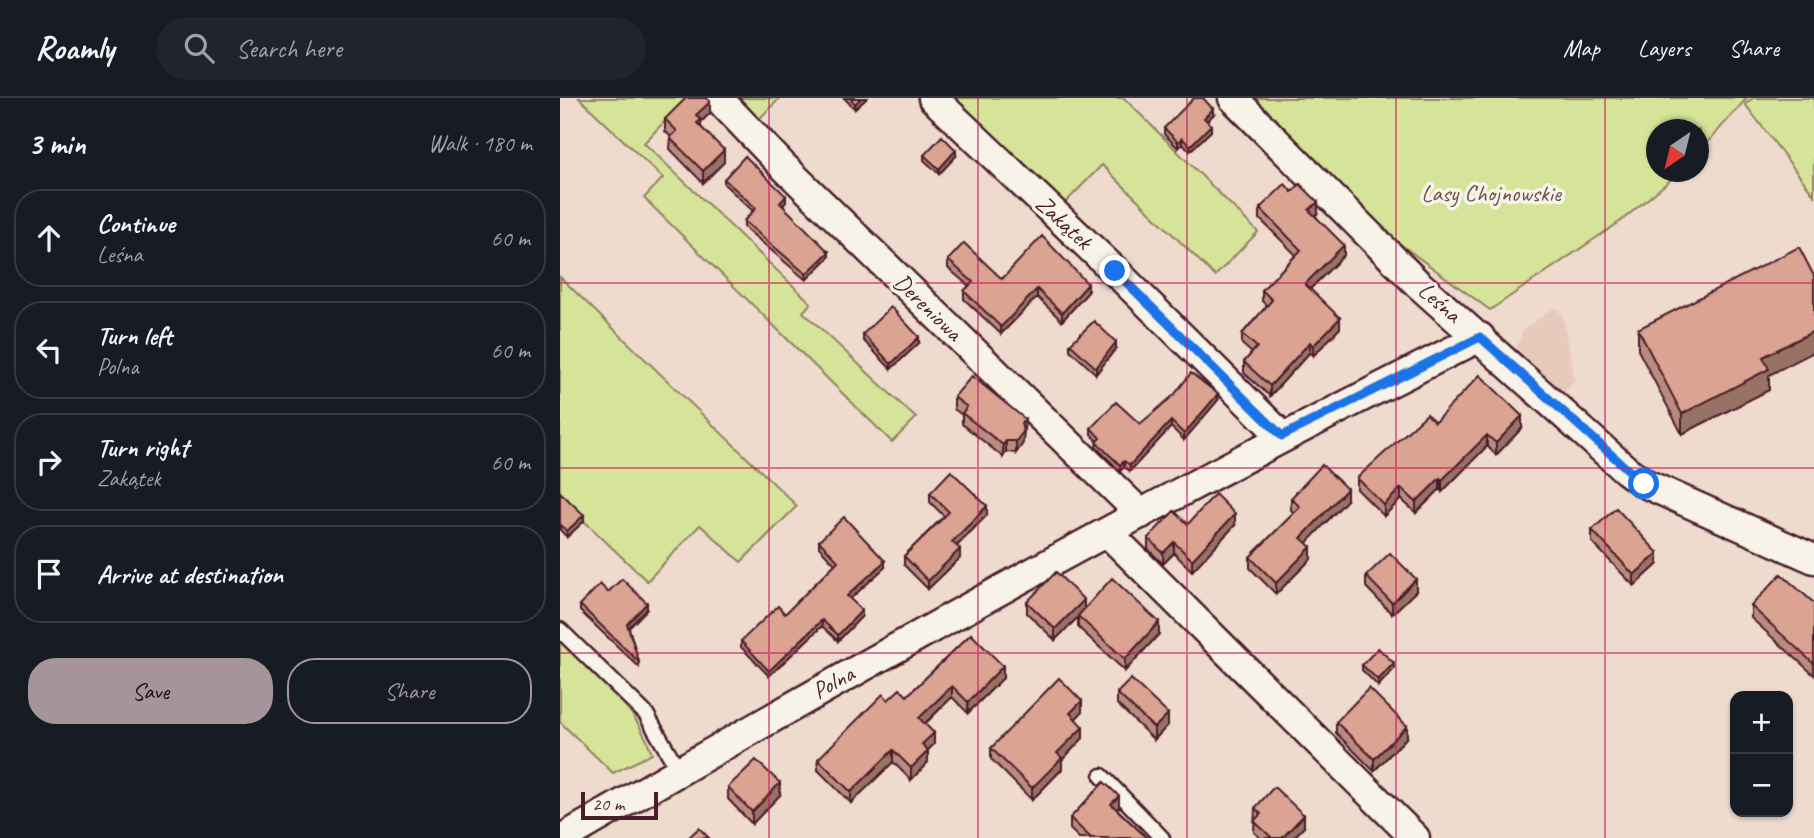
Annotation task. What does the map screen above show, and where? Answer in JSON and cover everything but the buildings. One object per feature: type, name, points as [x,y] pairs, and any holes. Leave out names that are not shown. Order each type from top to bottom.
[{"type":"street","name":"Dereniowa","points":[[718,98],[781,164],[1141,514]]},
{"type":"street","name":"Zakątek","points":[[933,98],[1115,271],[1282,436]]},
{"type":"street","name":"Leśna","points":[[1233,98],[1417,283],[1644,484],[1814,559]]},
{"type":"street","name":"Polna","points":[[562,838],[679,771],[759,735],[1107,532],[1282,436],[1480,337]]},
{"type":"street","points":[[1107,532],[1415,838]]},
{"type":"lane","points":[[560,629],[646,714],[679,771]]},
{"type":"lane","points":[[1102,776],[1162,838]]},
{"type":"shaded area","points":[[1555,307],[1563,316],[1575,381],[1563,394],[1516,350],[1523,330]]},
{"type":"green space","points":[[579,98],[687,98],[644,143],[811,303],[803,312],[916,418],[892,442],[644,198],[663,178]]},
{"type":"green space","points":[[735,98],[780,98],[758,120]]},
{"type":"green space","points":[[954,98],[1124,98],[1258,232],[1215,276],[1102,165],[1063,205]]},
{"type":"green space","name":"Lasy Chojnowskie","points":[[1252,98],[1747,98],[1709,141],[1709,119],[1646,119],[1646,182],[1668,182],[1621,221],[1490,310],[1366,219]]},
{"type":"green space","points":[[1753,98],[1814,98],[1814,195],[1745,104]]},
{"type":"green space","points":[[560,277],[797,506],[741,562],[700,525],[647,581],[560,498]]},
{"type":"green space","points":[[560,641],[626,706],[652,754],[613,773],[560,722]]},
{"type":"route","points":[[1115,271],[1282,436],[1480,337],[1644,484]]}]
